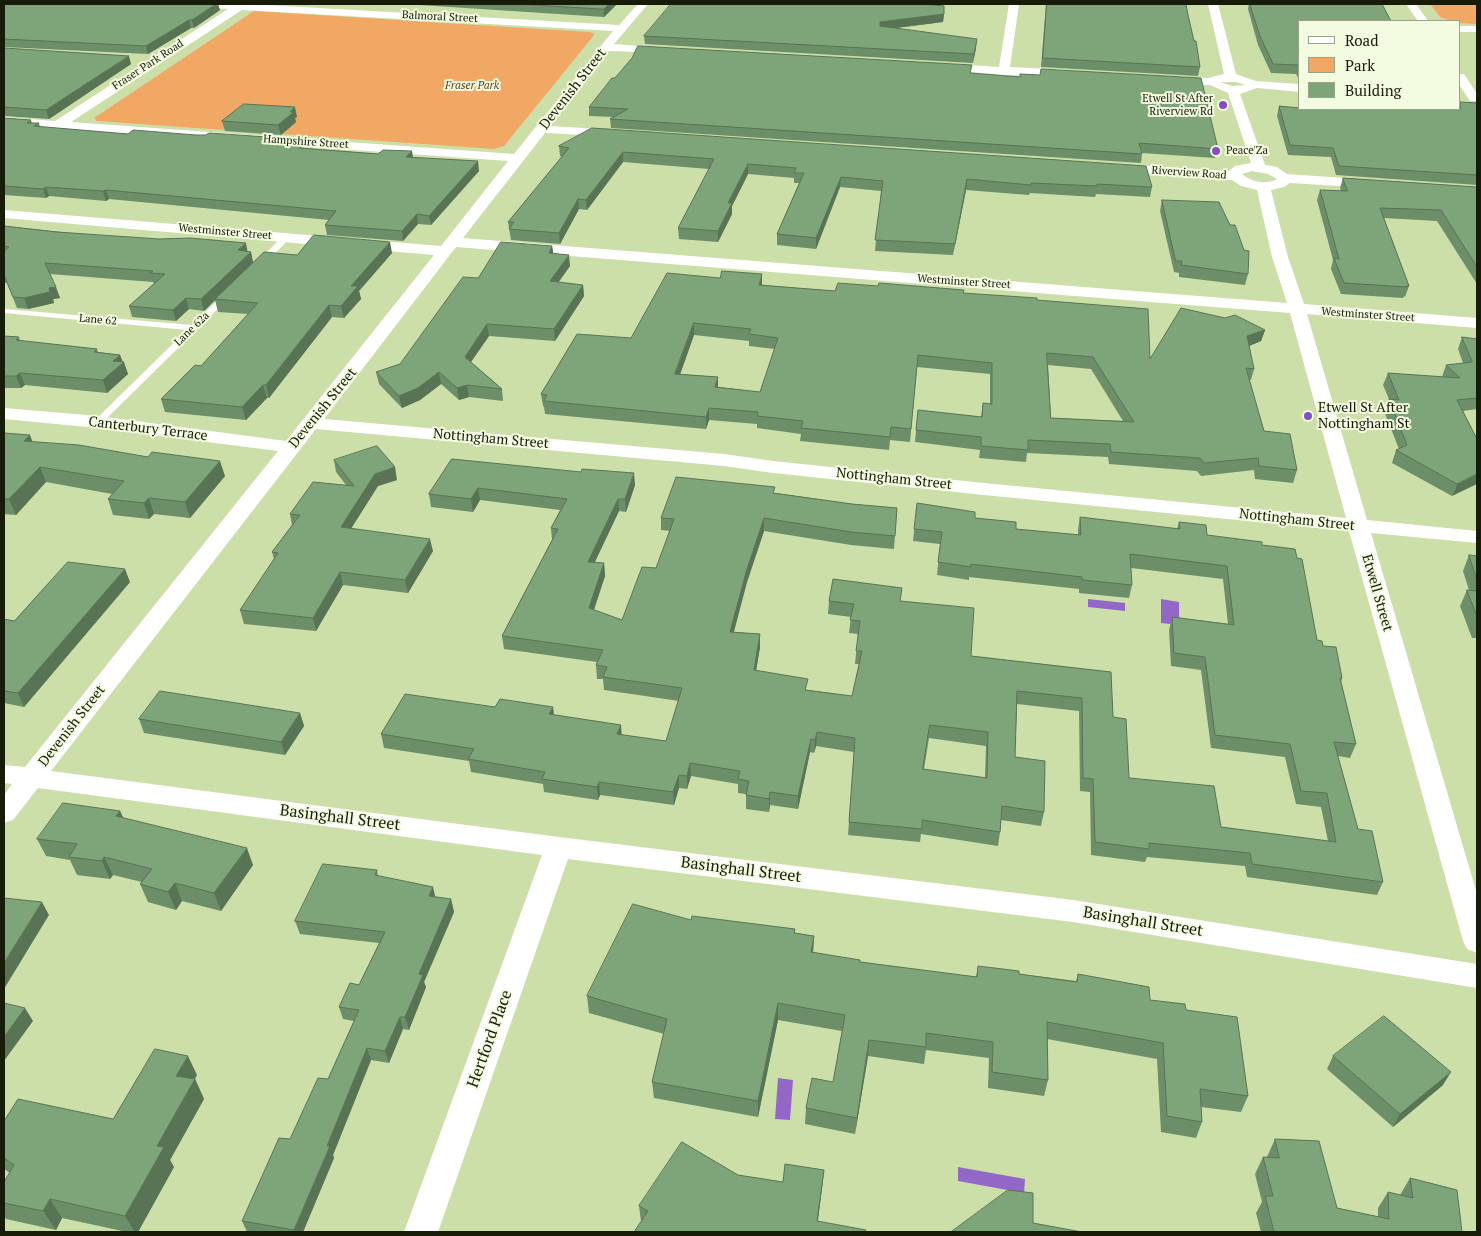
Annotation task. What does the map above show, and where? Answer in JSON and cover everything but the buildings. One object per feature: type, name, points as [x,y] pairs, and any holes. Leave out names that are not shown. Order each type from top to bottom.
[{"type":"street","name":"Balmoral Street","points":[[197,4],[622,28]]},
{"type":"street","name":"Devenish Street","points":[[4,813],[448,246],[543,129],[606,47],[643,4]]},
{"type":"street","points":[[1004,70],[1014,4],[1008,4]]},
{"type":"street","name":"Etwell Street","points":[[1213,4],[1232,83],[1261,177],[1280,257],[1297,309],[1477,941]]},
{"type":"street","points":[[1411,4],[1422,20]]},
{"type":"street","name":"Fraser Park Road","points":[[57,125],[240,6]]},
{"type":"street","points":[[1461,29],[1477,30]]},
{"type":"street","points":[[606,47],[672,51]]},
{"type":"street","points":[[137,59],[156,60]]},
{"type":"street","points":[[926,66],[1081,75]]},
{"type":"street","points":[[1461,78],[1476,98]]},
{"type":"street","points":[[1160,80],[1213,82],[1218,86],[1242,79],[1252,84],[1298,88]]},
{"type":"street","points":[[1461,97],[1476,98]]},
{"type":"street","name":"Hampshire Street","points":[[4,121],[518,158]]},
{"type":"street","points":[[543,129],[631,135]]},
{"type":"street","name":"Riverview Road","points":[[1107,167],[1236,176],[1249,184],[1261,177]]},
{"type":"street","points":[[1261,177],[1277,185],[1284,178],[1386,185]]},
{"type":"street","name":"Westminster Street","points":[[4,214],[287,237],[448,246],[1477,323]]},
{"type":"street","name":"Canterbury Terrace","points":[[4,413],[98,422],[291,447]]},
{"type":"street","name":"Nottingham Street","points":[[311,423],[724,460],[772,467],[1477,537]]},
{"type":"street","name":"Basinghall Street","points":[[4,774],[558,847],[1073,910],[1477,976]]},
{"type":"street","name":"Hertford Place","points":[[421,1232],[558,847]]},
{"type":"lane","points":[[256,267],[287,237]]},
{"type":"lane","name":"Lane 62a","points":[[98,422],[235,288]]},
{"type":"lane","name":"Lane 62","points":[[4,311],[193,328]]},
{"type":"green space","points":[[1430,4],[1477,4],[1477,24],[1461,23],[1461,20],[1441,18]]},
{"type":"green space","name":"Fraser Park","points":[[254,11],[589,32],[595,34],[504,146],[494,149],[97,121],[94,118]]},
{"type":"shaded area","points":[[1088,599],[1125,603],[1125,611],[1088,607]]},
{"type":"shaded area","points":[[1161,599],[1179,602],[1179,625],[1161,623]]},
{"type":"shaded area","points":[[778,1078],[793,1080],[790,1120],[775,1119]]},
{"type":"shaded area","points":[[958,1167],[1025,1179],[1024,1193],[958,1181]]},
{"type":"place","name":"Etwell St After Riverview Rd","points":[[1223,105]]},
{"type":"place","name":"Peace'Za","points":[[1216,151]]},
{"type":"place","name":"Etwell St After Nottingham St","points":[[1308,416]]}]
